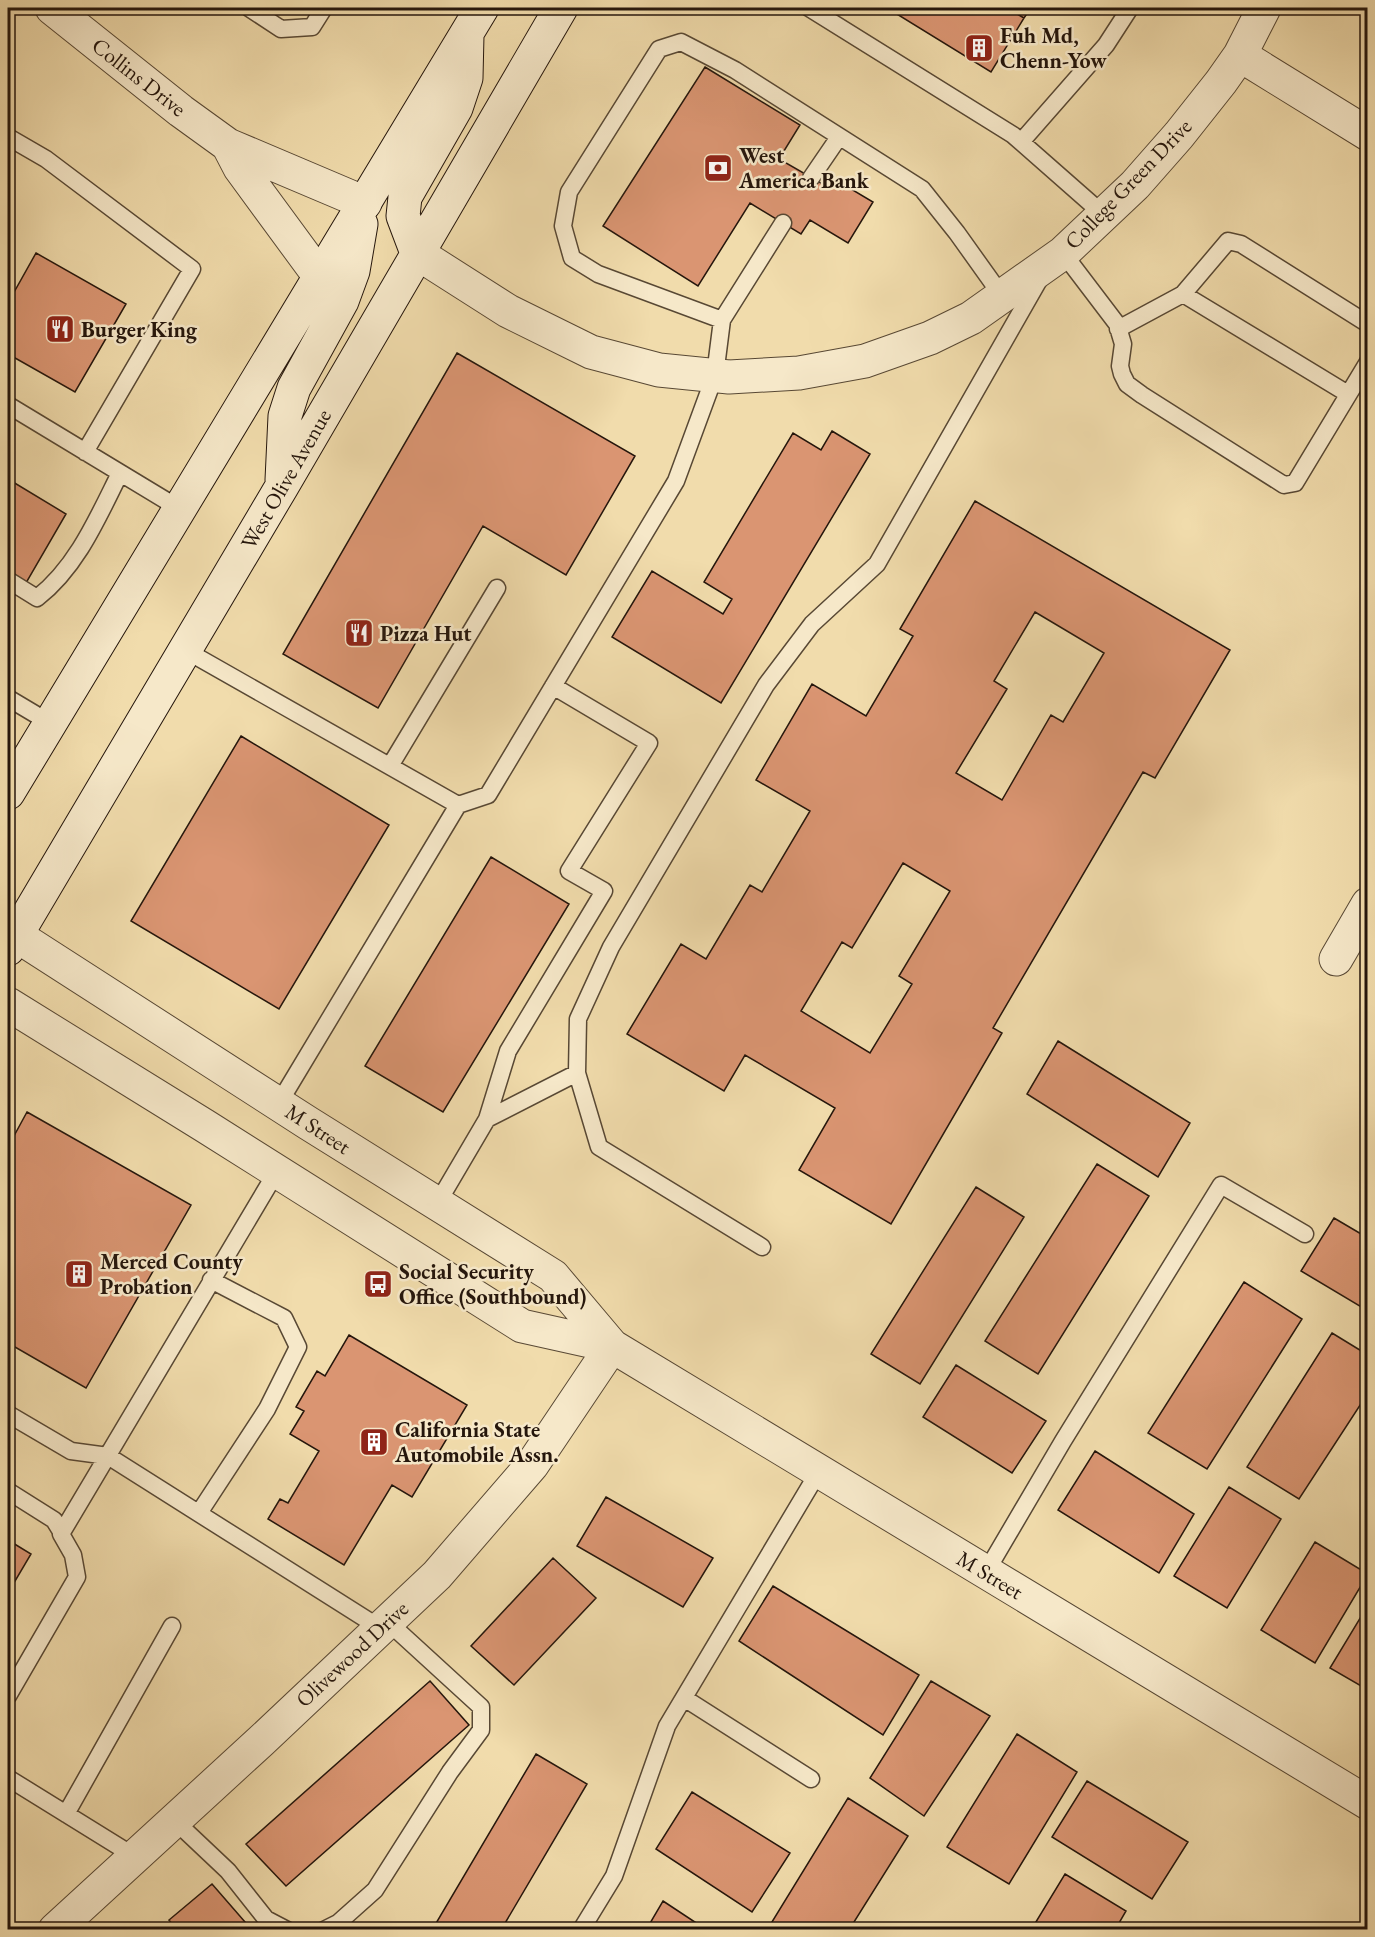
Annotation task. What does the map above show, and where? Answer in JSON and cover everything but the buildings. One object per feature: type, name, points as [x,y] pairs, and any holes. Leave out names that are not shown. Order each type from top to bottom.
[{"type":"street","name":"Collins Drive","points":[[52,8],[180,111],[228,145],[365,203]]},
{"type":"street","name":"West Olive Avenue","points":[[10,938],[281,488],[561,8]]},
{"type":"street","name":"College Green Drive","points":[[417,253],[508,311],[591,352],[659,370],[729,377],[798,373],[865,361],[930,338],[971,318],[1055,258],[1104,215],[1179,135],[1221,82],[1240,55],[1264,8]]},
{"type":"street","points":[[417,253],[403,216],[405,197],[456,108],[466,78],[474,19]]},
{"type":"street","points":[[8,793],[474,19]]},
{"type":"street","points":[[1240,55],[1368,134]]},
{"type":"street","name":"Collins Drive","points":[[228,145],[240,168],[320,277]]},
{"type":"street","points":[[281,488],[285,416],[294,388],[345,291],[353,271],[365,203]]},
{"type":"street","points":[[1336,959],[1368,904]]},
{"type":"street","name":"M Street","points":[[10,938],[279,1103],[553,1276],[612,1347]]},
{"type":"street","name":"M Street","points":[[8,1004],[522,1326],[612,1347],[1368,1803]]},
{"type":"street","name":"Olivewood Drive","points":[[55,1929],[437,1575],[532,1465],[612,1347]]},
{"type":"lane","points":[[249,8],[281,29],[312,27],[324,8]]},
{"type":"lane","points":[[809,8],[1021,142],[1104,215]]},
{"type":"lane","points":[[1021,142],[1106,45],[1131,8]]},
{"type":"lane","points":[[722,320],[598,274],[572,258],[563,226],[569,192],[659,49],[681,42],[735,70],[922,189],[957,232],[1002,296]]},
{"type":"lane","points":[[811,178],[839,136]]},
{"type":"lane","points":[[8,137],[46,159],[192,269],[85,452]]},
{"type":"lane","points":[[279,1103],[458,805],[488,795],[676,481],[715,375],[722,320],[783,223]]},
{"type":"lane","points":[[1118,329],[1183,294],[1228,241],[1241,244],[1368,324]]},
{"type":"lane","points":[[762,1247],[599,1147],[578,1073],[578,1019],[611,947],[766,685],[812,624],[877,564],[1055,258],[1117,324],[1123,344],[1120,366],[1127,384],[1284,485],[1295,483],[1368,362]]},
{"type":"lane","points":[[1183,294],[1348,394]]},
{"type":"lane","points":[[8,405],[180,509]]},
{"type":"lane","points":[[8,580],[38,598],[50,588],[69,565],[94,526],[120,473]]},
{"type":"lane","points":[[390,766],[497,588]]},
{"type":"lane","points":[[185,650],[458,805]]},
{"type":"lane","points":[[437,1204],[486,1119],[508,1052],[604,891],[569,871],[649,743],[553,686]]},
{"type":"lane","points":[[8,698],[50,723]]},
{"type":"lane","points":[[486,1119],[578,1073]]},
{"type":"lane","points":[[62,1533],[277,1171]]},
{"type":"lane","points":[[986,1572],[1076,1420],[1221,1185],[1305,1234]]},
{"type":"lane","points":[[199,1513],[267,1409],[298,1347],[284,1318],[211,1280]]},
{"type":"lane","points":[[8,1414],[71,1451],[108,1455],[383,1625],[481,1707],[481,1730],[450,1772],[375,1890],[338,1923],[324,1929]]},
{"type":"lane","points":[[581,1929],[614,1875],[667,1726],[819,1471]]},
{"type":"lane","points":[[8,1491],[54,1520],[73,1555],[77,1577],[8,1696]]},
{"type":"lane","points":[[66,1814],[172,1626]]},
{"type":"lane","points":[[684,1698],[811,1779]]},
{"type":"lane","points":[[8,1778],[134,1856]]},
{"type":"lane","points":[[174,1820],[228,1870],[266,1919],[287,1929]]},
{"type":"place","name":"Fuh Md, Chenn-Yow","points":[[979,48]]},
{"type":"place","name":"West America Bank","points":[[718,168]]},
{"type":"place","name":"Burger King","points":[[60,329]]},
{"type":"place","name":"Pizza Hut","points":[[359,633]]},
{"type":"place","name":"Merced County Probation","points":[[79,1274]]},
{"type":"place","name":"Social Security Office (Southbound)","points":[[378,1284]]},
{"type":"place","name":"California State Automobile Assn.","points":[[374,1442]]}]
